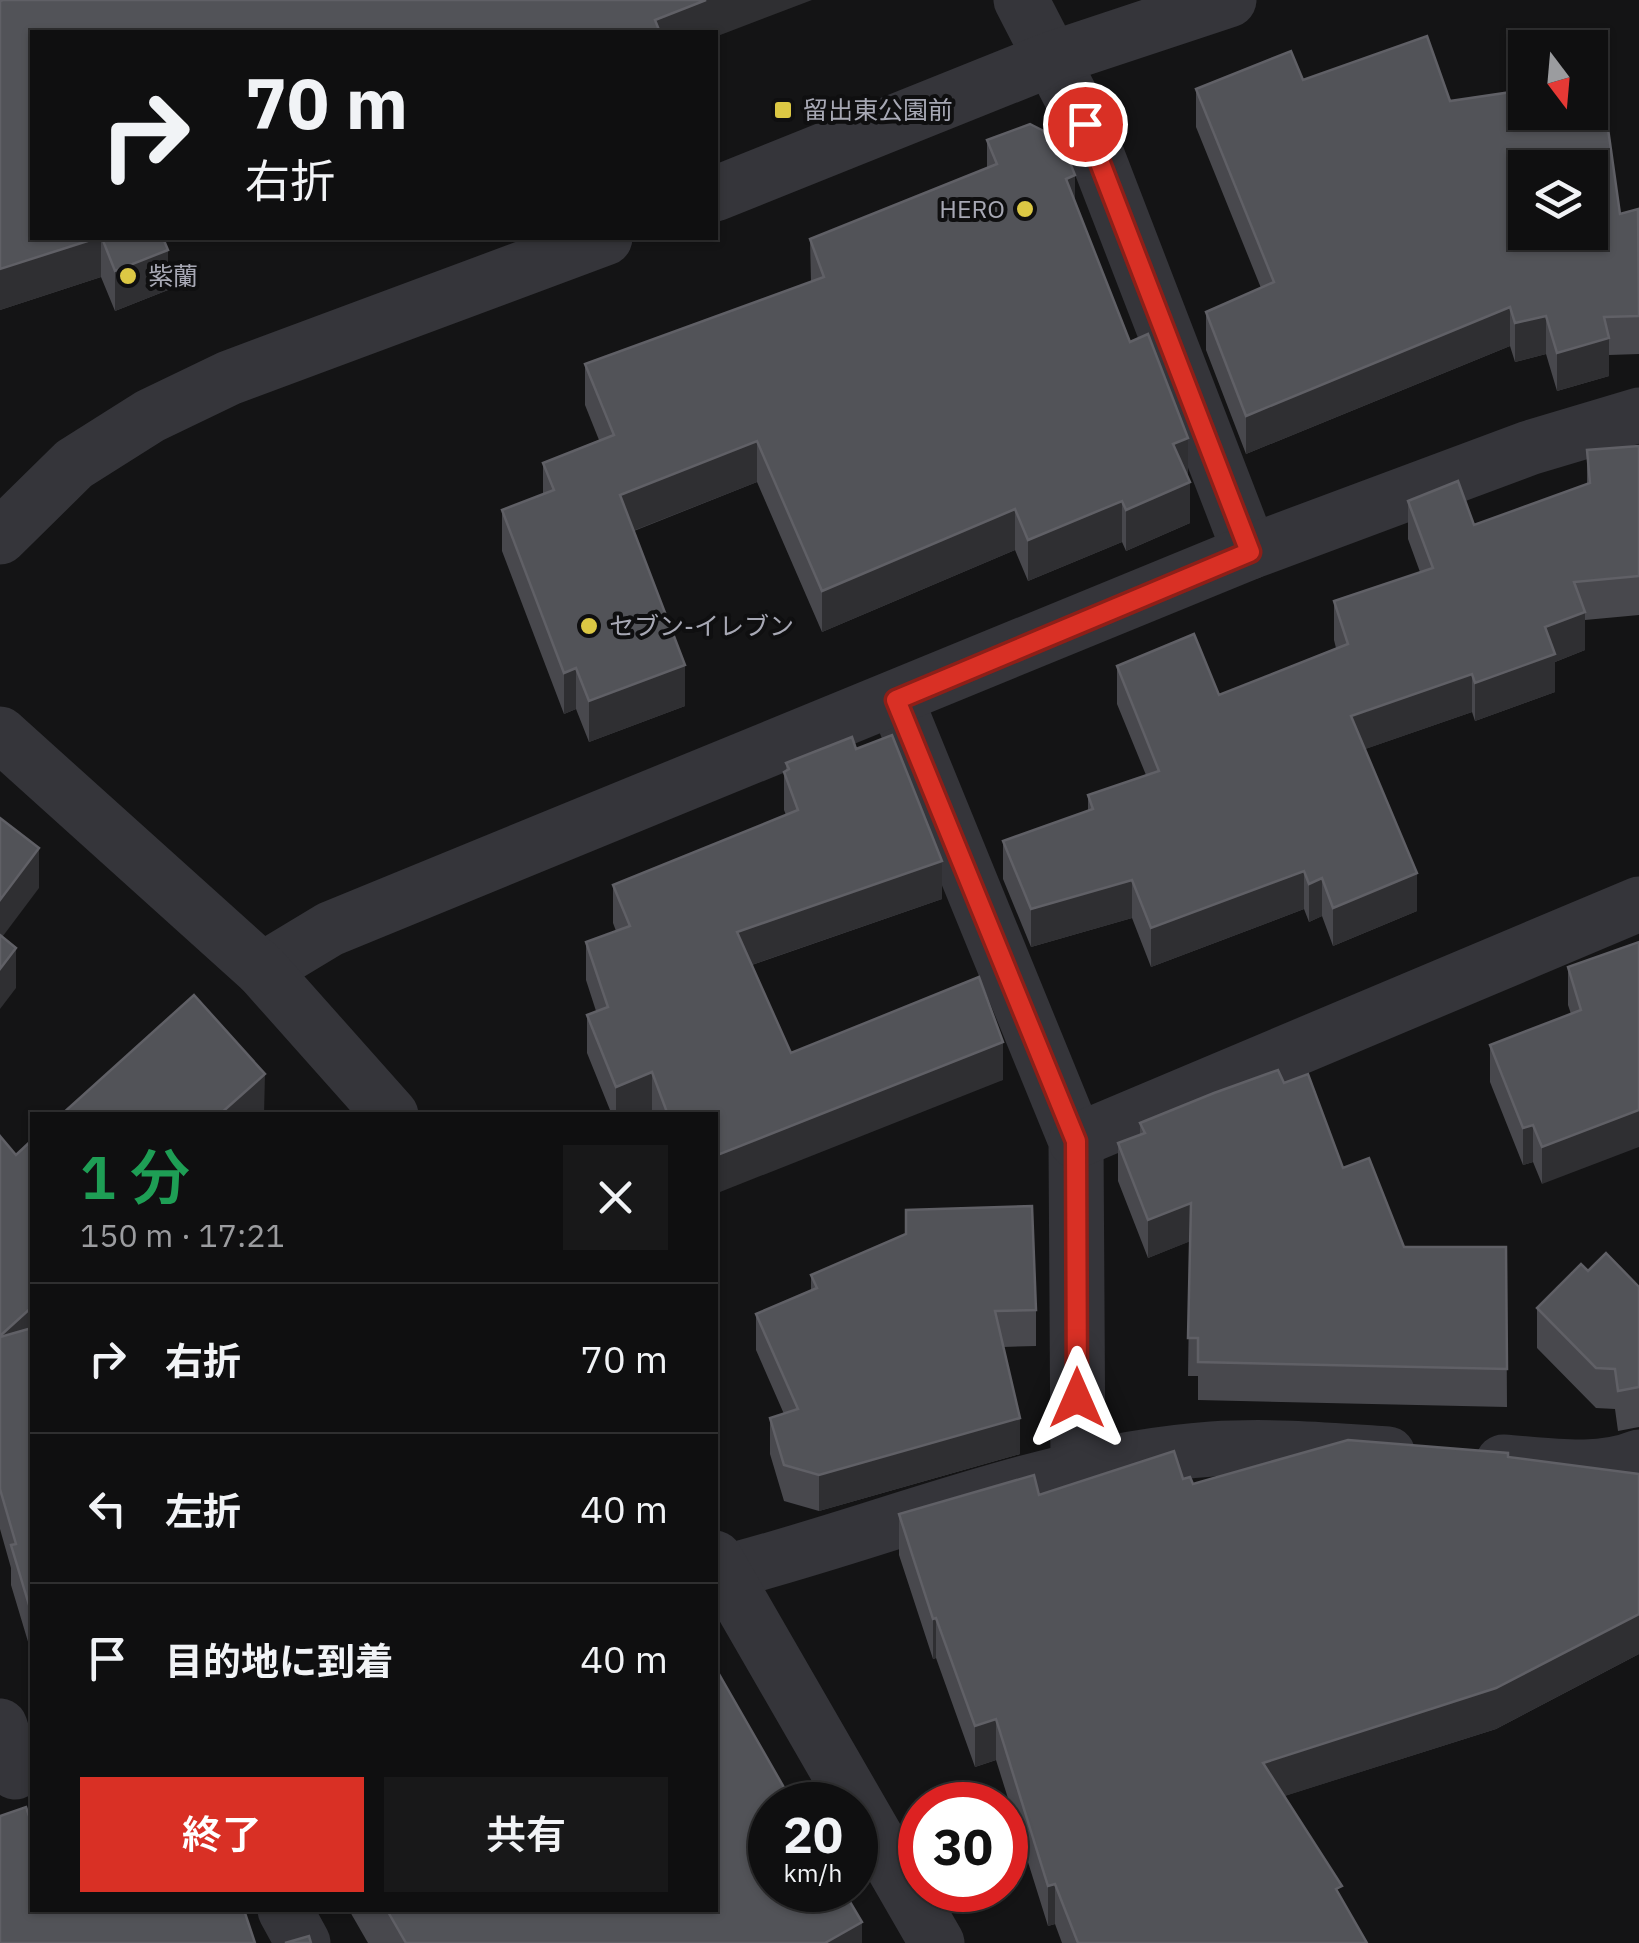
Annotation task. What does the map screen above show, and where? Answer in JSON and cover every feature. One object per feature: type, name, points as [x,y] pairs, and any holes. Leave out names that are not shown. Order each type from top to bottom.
[{"type":"street","points":[[1021,0],[1085,124],[1250,552]]},
{"type":"street","points":[[718,193],[1054,58],[1229,0]]},
{"type":"street","points":[[0,538],[74,464],[150,416],[230,378],[600,240]]},
{"type":"street","points":[[262,970],[330,928],[896,700],[1250,552],[1529,448],[1639,414]]},
{"type":"street","points":[[896,700],[1076,1141],[1078,1471]]},
{"type":"street","points":[[0,734],[262,970],[388,1112]]},
{"type":"street","points":[[1076,1141],[1639,904]]},
{"type":"street","points":[[937,1943],[718,1569],[1078,1471],[1210,1449],[1288,1448],[1571,1466],[1623,1464],[1639,1457]]},
{"type":"street","points":[[286,1912],[304,1943]]},
{"type":"building","points":[[706,0],[655,20],[659,30],[30,30],[30,240],[91,240],[0,269],[0,1]]},
{"type":"building","points":[[1427,36],[1450,101],[1508,92],[1508,130],[1608,129],[1620,214],[1638,209],[1639,316],[1604,317],[1609,338],[1557,353],[1546,316],[1515,323],[1510,307],[1246,416],[1206,312],[1274,282],[1196,89],[1291,51],[1303,80]]},
{"type":"building","points":[[1030,124],[1061,140],[1075,175],[1066,179],[1130,342],[1148,334],[1188,438],[1173,444],[1190,482],[1126,510],[1122,501],[1028,540],[1015,509],[822,591],[757,441],[620,495],[685,665],[589,701],[576,668],[564,673],[502,510],[554,490],[543,463],[614,435],[585,364],[824,277],[810,239],[997,164],[987,140]]},
{"type":"building","points":[[103,240],[164,240],[168,250],[115,271]]},
{"type":"building","points":[[1639,446],[1639,576],[1574,582],[1585,612],[1545,627],[1555,654],[1475,683],[1472,674],[1351,716],[1417,873],[1333,908],[1322,878],[1309,884],[1304,871],[1151,928],[1132,880],[1031,909],[1003,841],[1093,809],[1088,795],[1159,771],[1117,666],[1194,634],[1219,695],[1348,644],[1334,601],[1433,568],[1408,501],[1458,481],[1474,525],[1590,483],[1587,450]]},
{"type":"building","points":[[892,735],[942,861],[737,932],[791,1053],[979,977],[1003,1042],[718,1155],[718,1112],[667,1112],[652,1072],[616,1087],[587,1015],[608,1007],[586,942],[630,926],[613,885],[798,810],[784,772],[789,769],[786,763],[852,737],[856,749]]},
{"type":"building","points":[[0,818],[39,848],[0,900]]},
{"type":"building","points":[[0,935],[16,948],[0,969]]},
{"type":"building","points":[[1639,942],[1639,1110],[1542,1147],[1533,1125],[1523,1128],[1490,1045],[1581,1010],[1568,967]]},
{"type":"building","points":[[194,995],[265,1074],[222,1112],[64,1112]]},
{"type":"building","points":[[1278,1070],[1284,1083],[1308,1074],[1343,1168],[1369,1158],[1404,1247],[1506,1247],[1507,1369],[1198,1362],[1198,1338],[1188,1338],[1191,1203],[1148,1220],[1118,1143],[1145,1133],[1140,1123]]},
{"type":"building","points":[[0,1136],[16,1155],[30,1142],[30,1309],[0,1336]]},
{"type":"building","points":[[1032,1206],[1036,1310],[995,1311],[1020,1418],[819,1475],[784,1465],[770,1418],[798,1409],[756,1314],[817,1288],[811,1275],[906,1234],[906,1210]]},
{"type":"building","points":[[1606,1253],[1639,1287],[1639,1387],[1618,1391],[1615,1369],[1596,1368],[1537,1308],[1581,1264],[1588,1271]]},
{"type":"building","points":[[30,1329],[30,1608],[0,1489],[0,1337]]},
{"type":"building","points":[[1348,1440],[1508,1453],[1508,1457],[1639,1474],[1639,1614],[1496,1688],[1263,1763],[1342,1886],[1336,1889],[1367,1943],[1078,1943],[1055,1884],[1048,1886],[1028,1822],[1028,1782],[1016,1782],[996,1719],[975,1726],[936,1618],[933,1619],[899,1514],[1034,1475],[1039,1495],[1174,1451],[1183,1479],[1190,1477],[1193,1484]]},
{"type":"building","points":[[718,1672],[781,1782],[748,1782],[748,1912],[856,1912],[862,1922],[825,1943],[406,1943],[388,1912],[718,1912]]},
{"type":"building","points":[[26,1807],[30,1819],[30,1912],[245,1912],[255,1943],[0,1943],[0,1816]]},
{"type":"building","points":[[309,1936],[311,1943],[285,1943]]},
{"type":"place","name":"留出東公園前","points":[[783,110]]},
{"type":"place","name":"HERO","points":[[1025,209]]},
{"type":"place","name":"紫蘭","points":[[128,276]]},
{"type":"place","name":"セブン-イレブン","points":[[589,626]]},
{"type":"route","points":[[1077,1398],[1076,1141],[896,700],[1250,552],[1085,124]]}]
